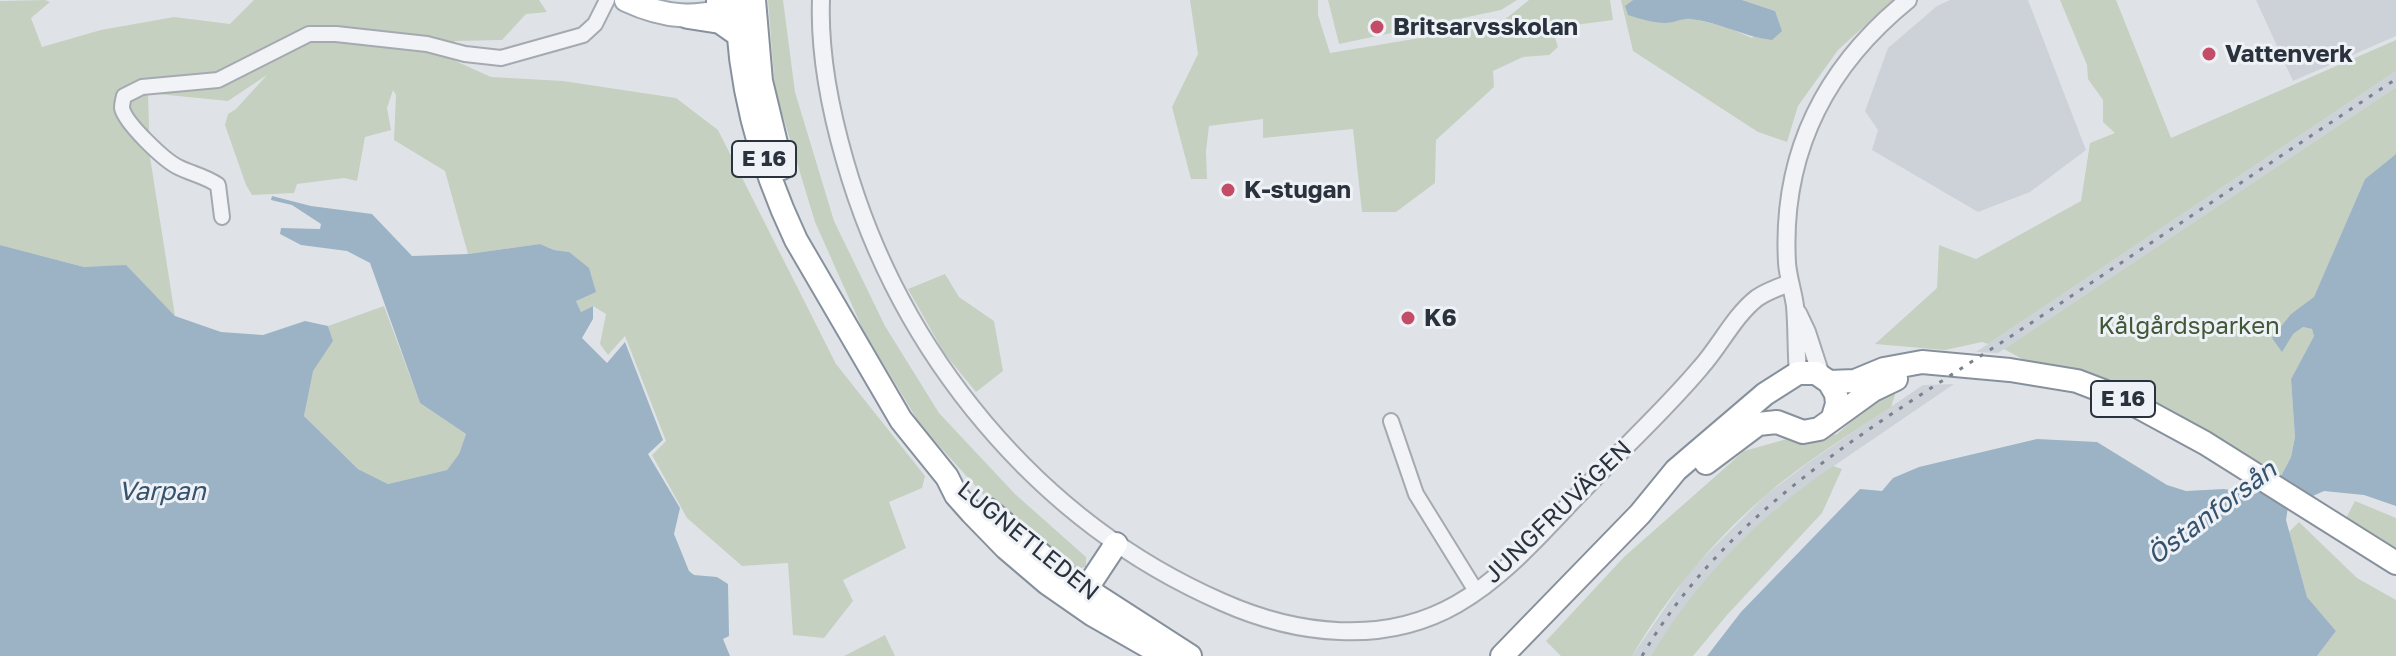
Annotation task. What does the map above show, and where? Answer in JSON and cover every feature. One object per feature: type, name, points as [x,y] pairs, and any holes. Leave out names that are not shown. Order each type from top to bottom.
[{"type":"main road","points":[[626,0],[659,13],[720,22],[740,36]]},
{"type":"main road","points":[[667,0],[737,3]]},
{"type":"main road","points":[[688,17],[737,3]]},
{"type":"main road","name":"LUGNETLEDEN","points":[[737,3],[750,105],[763,156],[784,213],[901,420],[947,477],[956,495],[1006,548],[1165,656]]},
{"type":"main road","name":"LUGNETLEDEN","points":[[737,3],[760,71],[780,161],[816,271]]},
{"type":"main road","name":"E 16","points":[[1502,656],[1640,514],[1676,470],[1765,394],[1808,378],[1855,381],[1909,363],[2010,370],[2077,381],[2124,399],[2192,435],[2396,563]]},
{"type":"main road","name":"E 16","points":[[1640,514],[1753,426],[1767,421],[1786,423],[1797,430],[1811,432],[1823,427],[1873,390],[1896,379],[1964,368]]},
{"type":"main road","points":[[1786,423],[1777,404],[1778,394],[1808,378],[1837,399],[1833,417]]},
{"type":"main road","points":[[1080,597],[1116,544]]},
{"type":"main road","name":"LUGNETLEDEN","points":[[1080,597],[1190,656]]},
{"type":"street","points":[[222,217],[218,185],[209,178],[174,166],[138,132],[124,114],[124,96],[142,87],[218,80],[309,34],[427,44],[465,54],[501,58],[583,35],[595,24],[607,0]]},
{"type":"street","name":"JUNGFRUVÄGEN","points":[[821,0],[825,71],[841,146],[866,227],[904,309],[951,382],[983,422],[1035,477],[1116,544],[1149,566],[1238,610],[1312,630],[1344,632],[1384,629],[1441,612],[1476,591],[1512,562],[1668,403],[1753,302],[1790,283]]},
{"type":"street","points":[[1808,378],[1807,332],[1795,307],[1787,262],[1790,193],[1799,152],[1829,85],[1880,22],[1908,0]]},
{"type":"street","points":[[1391,421],[1416,494],[1476,591]]},
{"type":"shaded area","points":[[1950,0],[2028,0],[2086,150],[2030,192],[1978,212],[1872,150],[1878,130],[1865,111],[1888,48],[1937,6]]},
{"type":"shaded area","points":[[2256,0],[2396,0],[2396,36],[2293,81]]},
{"type":"shaded area","points":[[2396,71],[2396,87],[1998,353],[1976,352]]},
{"type":"shaded area","points":[[1954,384],[1777,508],[1681,611],[1651,656],[1632,656],[1691,570],[1766,495],[1923,385]]},
{"type":"green space","points":[[254,0],[539,0],[547,12],[526,14],[502,40],[455,41],[449,58],[491,77],[563,81],[676,98],[718,130],[836,364],[925,476],[922,488],[889,502],[906,548],[843,580],[853,601],[824,638],[793,635],[788,563],[742,566],[687,518],[652,455],[666,441],[625,336],[608,355],[600,344],[606,314],[593,306],[581,312],[576,301],[569,252],[540,244],[468,254],[445,171],[394,140],[396,95],[393,90],[387,108],[391,130],[365,137],[357,181],[344,178],[297,184],[294,193],[252,195],[225,125],[228,114],[267,75],[228,101],[148,93],[150,157],[175,316],[126,266],[84,267],[0,245],[0,1],[50,2],[31,18],[42,47],[101,30],[174,17],[230,24]]},
{"type":"green space","points":[[768,0],[783,0],[795,92],[834,221],[885,326],[939,413],[1015,494],[1086,557],[1086,567],[1074,569],[1000,513],[921,426],[864,332],[815,222],[775,90]]},
{"type":"green space","points":[[1190,0],[1318,0],[1318,15],[1330,53],[1498,25],[1529,0],[1610,0],[1613,20],[1552,28],[1558,47],[1549,55],[1523,57],[1493,71],[1494,87],[1436,140],[1435,183],[1396,212],[1362,212],[1353,129],[1263,138],[1263,119],[1209,126],[1207,179],[1191,179],[1172,107],[1198,54]]},
{"type":"green space","name":"Britsarvsskolan","points":[[1328,0],[1517,0],[1501,10],[1339,44]]},
{"type":"green space","points":[[1621,0],[1633,0],[1626,6],[1667,23],[1689,18],[1727,27],[1752,38],[1775,11],[1742,0],[1898,0],[1881,11],[1838,50],[1798,106],[1787,142],[1758,132],[1633,51]]},
{"type":"green space","points":[[2060,0],[2116,0],[2171,138],[2396,40],[2396,71],[1988,344],[1982,342],[1945,350],[1875,344],[1937,288],[1939,245],[1976,259],[2081,201],[2090,143],[2115,133],[2103,122],[2103,100],[2088,79],[2087,65]]},
{"type":"green space","name":"Kålgårdsparken","points":[[2396,87],[2396,154],[2365,179],[2314,298],[2291,314],[2293,334],[2303,327],[2312,329],[2314,336],[2291,379],[2295,437],[2291,457],[2280,478],[2141,395],[2074,369],[2024,360],[2004,349]]},
{"type":"green space","points":[[945,274],[959,297],[994,321],[1003,371],[976,392],[944,353],[908,289]]},
{"type":"green space","points":[[384,306],[420,403],[466,434],[459,454],[447,470],[388,484],[358,469],[304,416],[312,371],[333,341],[328,326]]},
{"type":"green space","points":[[1892,390],[1895,395],[1891,407],[1795,472],[1727,532],[1676,591],[1632,656],[1561,656],[1546,641],[1624,557],[1744,451],[1794,437],[1816,439],[1837,434],[1884,393]]},
{"type":"green space","points":[[1833,466],[1842,469],[1822,513],[1693,656],[1651,656],[1688,601],[1731,551],[1780,506]]},
{"type":"green space","points":[[2355,501],[2396,518],[2396,550],[2344,522]]},
{"type":"green space","points":[[2299,522],[2357,578],[2396,600],[2396,656],[2317,656],[2336,631],[2307,597],[2289,532]]},
{"type":"green space","points":[[885,635],[895,656],[844,656]]},
{"type":"water","points":[[1633,0],[1742,0],[1775,11],[1782,31],[1772,40],[1691,19],[1652,22],[1628,15],[1625,6]]},
{"type":"water","name":"Östanforsån","points":[[2396,154],[2396,506],[2364,495],[2324,491],[2288,507],[2286,520],[2307,597],[2336,631],[2317,656],[1707,656],[1741,612],[1860,489],[1882,491],[1893,478],[1919,467],[2037,439],[2097,442],[2167,485],[2186,491],[2224,489],[2255,494],[2280,478],[2291,457],[2295,437],[2291,379],[2314,336],[2312,329],[2303,327],[2293,334],[2282,352],[2272,338],[2291,314],[2314,297],[2365,179]]},
{"type":"water","name":"Varpan","points":[[272,196],[311,206],[372,214],[412,256],[468,254],[540,244],[569,252],[589,268],[596,292],[576,301],[581,312],[593,306],[593,319],[582,338],[607,363],[625,342],[663,440],[648,454],[680,508],[674,534],[689,571],[694,575],[717,577],[728,584],[729,636],[723,639],[730,656],[0,656],[0,245],[84,267],[126,265],[175,316],[221,332],[263,335],[305,321],[328,326],[333,341],[313,371],[304,416],[358,469],[388,484],[447,470],[459,454],[466,434],[420,403],[370,263],[347,251],[301,245],[280,234],[281,228],[320,229],[321,224],[292,205],[271,200]]},
{"type":"railway","points":[[1642,656],[1678,602],[1720,553],[1766,509],[1815,469],[1866,431],[2396,79]]},
{"type":"place","name":"Britsarvsskolan","points":[[1377,27]]},
{"type":"place","name":"Vattenverk","points":[[2209,54]]},
{"type":"place","name":"K-stugan","points":[[1228,190]]},
{"type":"place","name":"K6","points":[[1408,318]]}]
